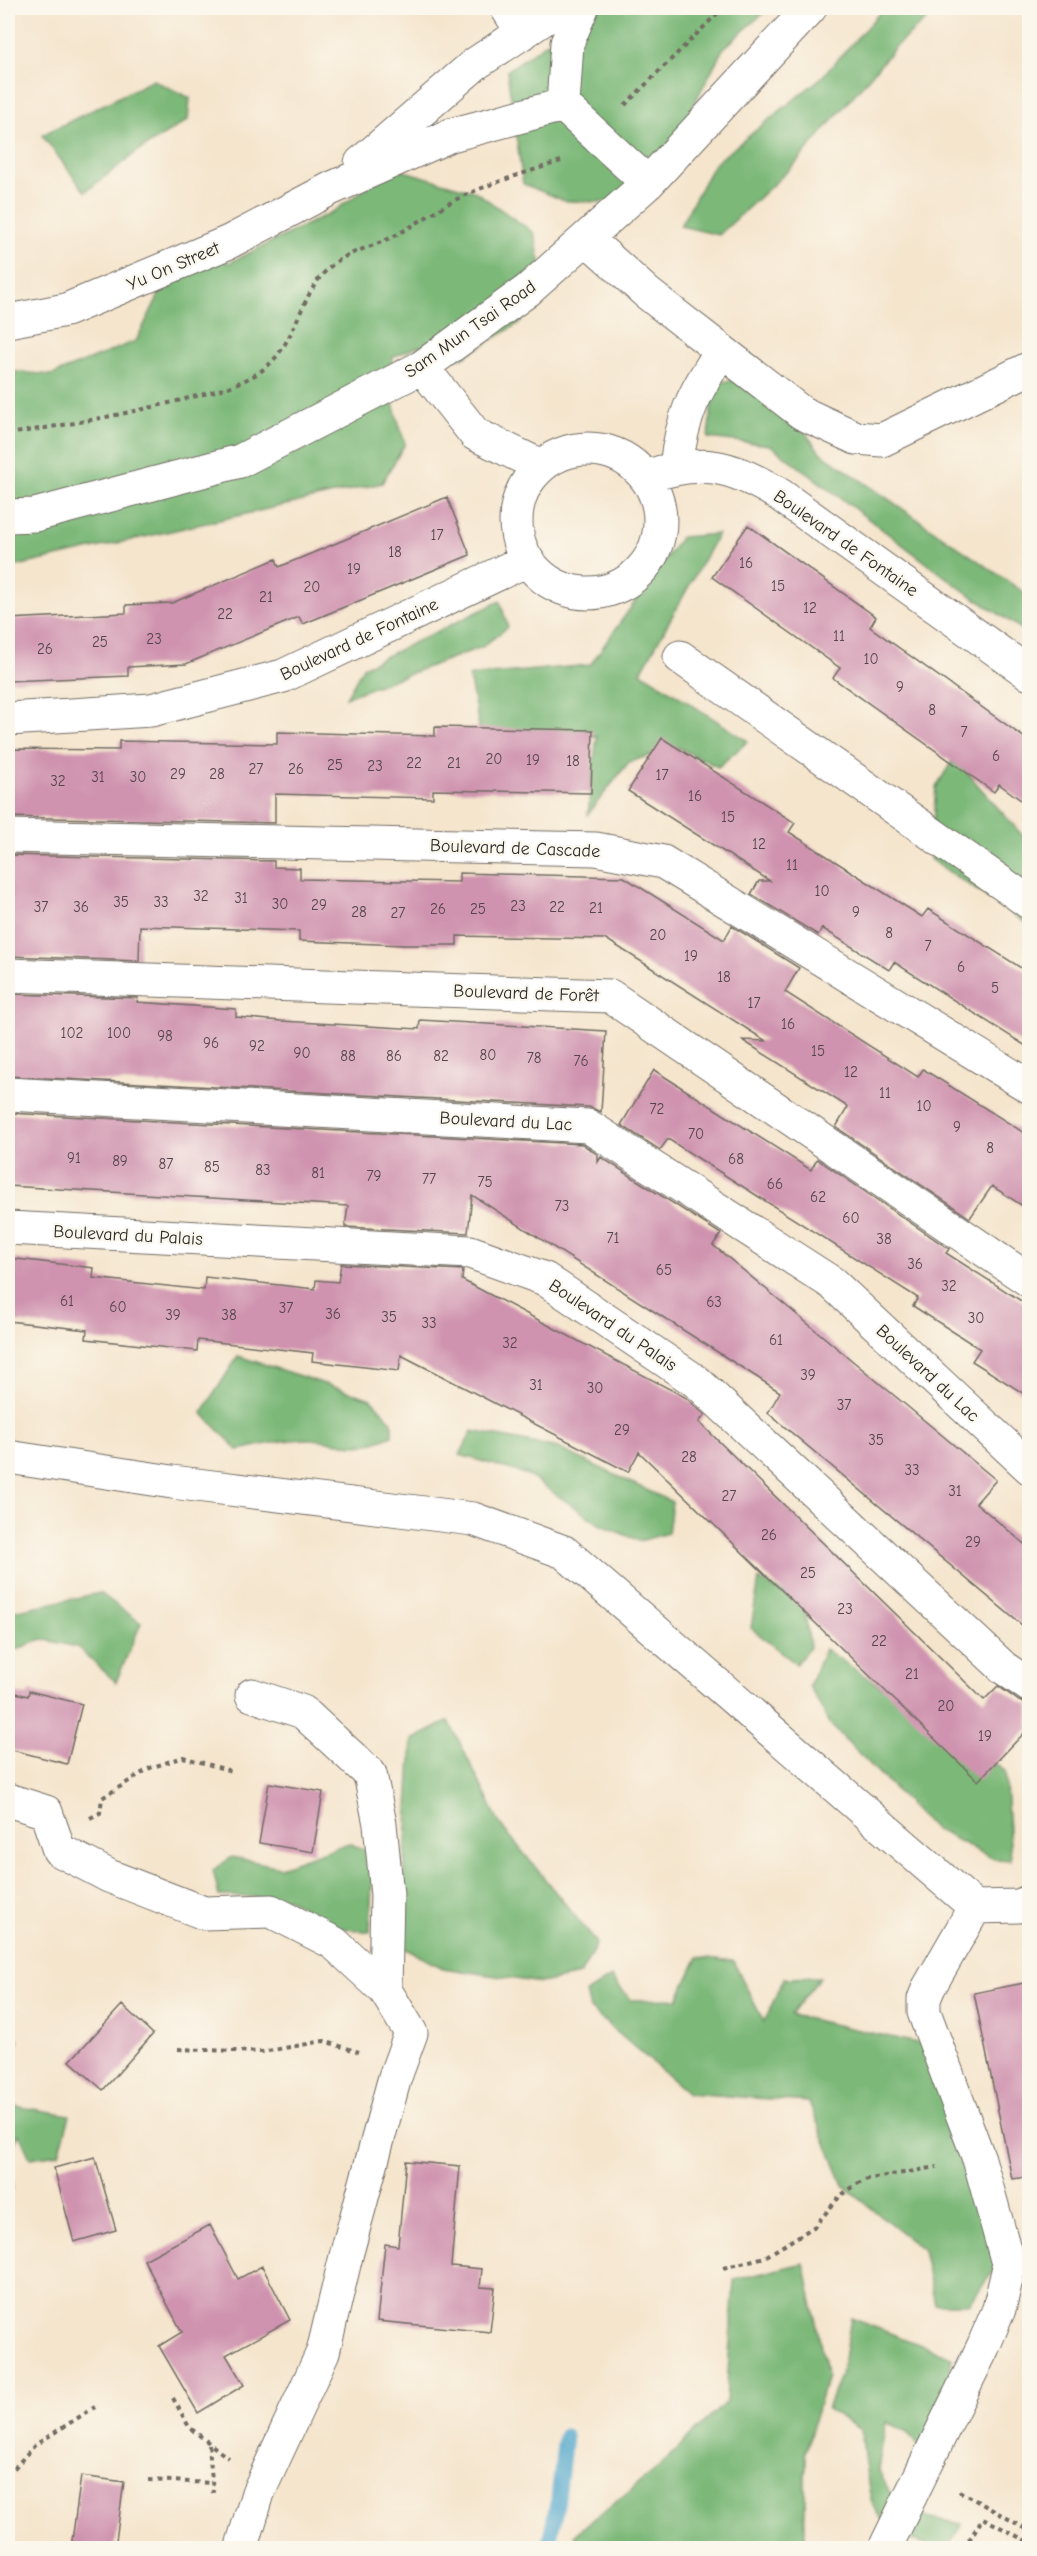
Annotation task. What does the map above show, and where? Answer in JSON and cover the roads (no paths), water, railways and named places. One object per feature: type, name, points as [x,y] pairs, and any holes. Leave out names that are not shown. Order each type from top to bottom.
[{"type":"street","name":"Yu On Street","points":[[330,189],[408,125],[475,64],[515,20],[560,8]]},
{"type":"street","points":[[582,8],[567,43],[563,105],[648,183]]},
{"type":"street","name":"Sam Mun Tsai Road","points":[[8,516],[35,515],[240,461],[422,367],[528,290],[648,183],[810,8]]},
{"type":"street","name":"Yu On Street","points":[[8,321],[66,310],[229,242],[330,189],[451,135],[563,105]]},
{"type":"street","points":[[587,238],[647,294],[802,413],[856,438],[882,440],[1029,368]]},
{"type":"street","points":[[676,467],[680,437],[694,393],[721,352]]},
{"type":"street","points":[[422,367],[476,434],[541,466]]},
{"type":"street","points":[[584,449],[606,451],[627,460],[645,477],[656,496],[660,519],[657,542],[646,564],[630,580],[609,590],[586,594],[563,590],[542,578],[527,560],[519,542],[516,520],[519,500],[528,481],[541,466],[561,454],[584,449]]},
{"type":"street","name":"Boulevard de Fontaine","points":[[645,477],[676,467],[713,466],[748,476],[789,502],[1029,674]]},
{"type":"street","name":"Boulevard de Fontaine","points":[[8,718],[151,710],[283,676],[527,560]]},
{"type":"street","points":[[680,657],[1029,903]]},
{"type":"street","name":"Boulevard de Cascade","points":[[8,836],[596,849],[663,862],[1029,1087]]},
{"type":"street","name":"Boulevard de Forêt","points":[[8,975],[610,996],[1029,1281]]},
{"type":"street","name":"Boulevard du Lac","points":[[8,1094],[588,1126],[832,1283],[1029,1468]]},
{"type":"street","name":"Boulevard du Palais","points":[[8,1228],[470,1252],[545,1279],[697,1382],[1004,1668],[1029,1686]]},
{"type":"street","points":[[8,1457],[172,1482],[474,1519],[564,1552],[975,1907],[1019,1906],[1029,1900]]},
{"type":"street","points":[[252,1695],[303,1712],[370,1774],[380,1824],[387,1895],[385,1990]]},
{"type":"street","points":[[8,1800],[46,1812],[59,1850],[109,1876],[204,1913],[271,1911],[334,1943],[385,1990],[411,2033],[400,2063],[347,2252],[323,2352],[263,2483],[243,2543],[246,2548]]},
{"type":"street","points":[[885,2548],[983,2347],[999,2308],[1009,2267],[979,2159],[924,2012],[924,1999],[929,1987],[975,1907]]},
{"type":"waterway","points":[[548,2548],[558,2499],[565,2436]]}]
